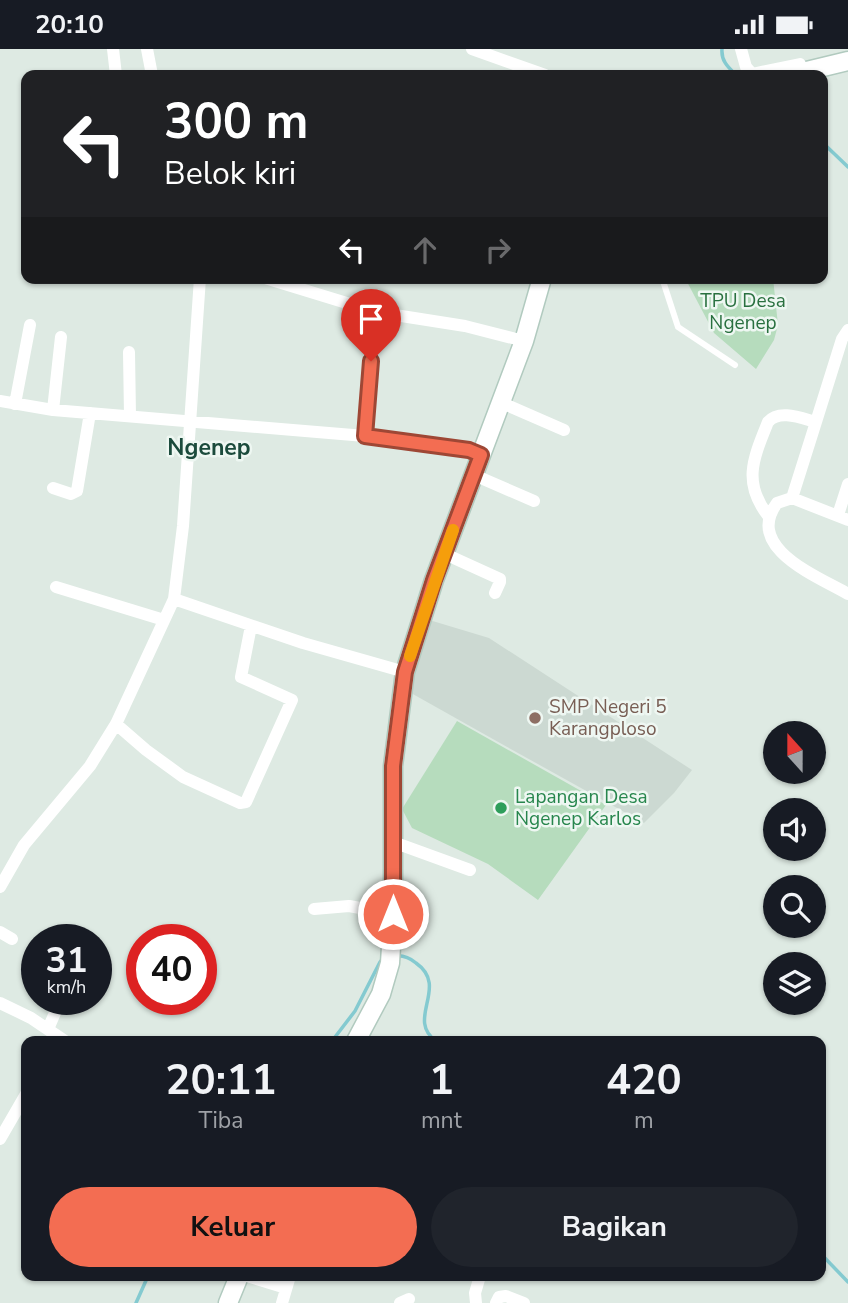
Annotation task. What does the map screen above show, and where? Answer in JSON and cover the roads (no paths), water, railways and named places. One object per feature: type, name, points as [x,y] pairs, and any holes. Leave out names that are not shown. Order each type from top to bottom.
[{"type":"street","points":[[113,49],[115,70]]},
{"type":"street","points":[[147,49],[151,70]]},
{"type":"street","points":[[472,49],[531,70]]},
{"type":"street","points":[[741,49],[749,70]]},
{"type":"street","points":[[776,70],[826,59],[844,62]]},
{"type":"street","points":[[811,70],[844,62]]},
{"type":"street","points":[[0,887],[19,852],[87,770],[116,724],[173,599],[183,526],[200,284]]},
{"type":"street","points":[[285,284],[376,312],[465,326],[524,341]]},
{"type":"street","points":[[359,1036],[381,994],[393,941],[393,766],[405,672],[445,554],[524,341],[539,284]]},
{"type":"street","points":[[365,436],[376,312]]},
{"type":"street","points":[[15,404],[30,325]]},
{"type":"street","points":[[792,498],[842,339],[848,330]]},
{"type":"street","points":[[53,410],[61,337]]},
{"type":"street","points":[[129,352],[130,416]]},
{"type":"street","points":[[0,401],[53,410],[365,436],[469,450],[481,455]]},
{"type":"street","points":[[502,403],[564,430]]},
{"type":"street","points":[[53,488],[71,494],[77,491],[90,413]]},
{"type":"street","points":[[769,517],[755,497],[751,482],[768,422],[775,416],[782,415],[816,422]]},
{"type":"street","points":[[474,475],[534,501]]},
{"type":"street","points":[[848,484],[843,517],[792,498],[777,503],[769,517],[769,535],[788,558],[848,594]]},
{"type":"street","points":[[755,497],[770,498],[777,503]]},
{"type":"street","points":[[445,554],[499,579],[495,593]]},
{"type":"street","points":[[57,587],[164,620]]},
{"type":"street","points":[[173,599],[251,626],[405,672]]},
{"type":"street","points":[[116,724],[183,777],[240,803],[246,802],[292,700],[241,677],[251,626]]},
{"type":"street","points":[[393,842],[470,870]]},
{"type":"street","points":[[314,909],[349,906],[393,914]]},
{"type":"street","points":[[0,932],[12,939]]},
{"type":"street","points":[[0,1003],[50,1034],[56,1015]]},
{"type":"street","points":[[0,1139],[21,1103]]},
{"type":"street","points":[[228,1303],[237,1281]]},
{"type":"street","points":[[476,1303],[475,1293],[479,1281]]},
{"type":"street","points":[[282,1303],[288,1282]]},
{"type":"street","points":[[496,1303],[503,1295],[524,1303]]},
{"type":"lane","points":[[664,284],[678,327],[735,365]]},
{"type":"waterway","points":[[722,49],[724,60],[732,70]]},
{"type":"waterway","points":[[828,148],[848,167]]},
{"type":"waterway","points":[[395,956],[404,956],[425,972],[429,982],[425,1023],[432,1036]]},
{"type":"waterway","points":[[336,1036],[355,1011],[384,957]]},
{"type":"waterway","points":[[826,1259],[848,1282]]},
{"type":"waterway","points":[[136,1303],[146,1281]]},
{"type":"place","name":"SMP Negeri 5 Karangploso","points":[[535,718]]},
{"type":"place","name":"Lapangan Desa Ngenep Karlos","points":[[501,808]]},
{"type":"district","name":"Ngenep","points":[[209,447]]},
{"type":"park label","name":"TPU Desa Ngenep","points":[[743,312]]}]
